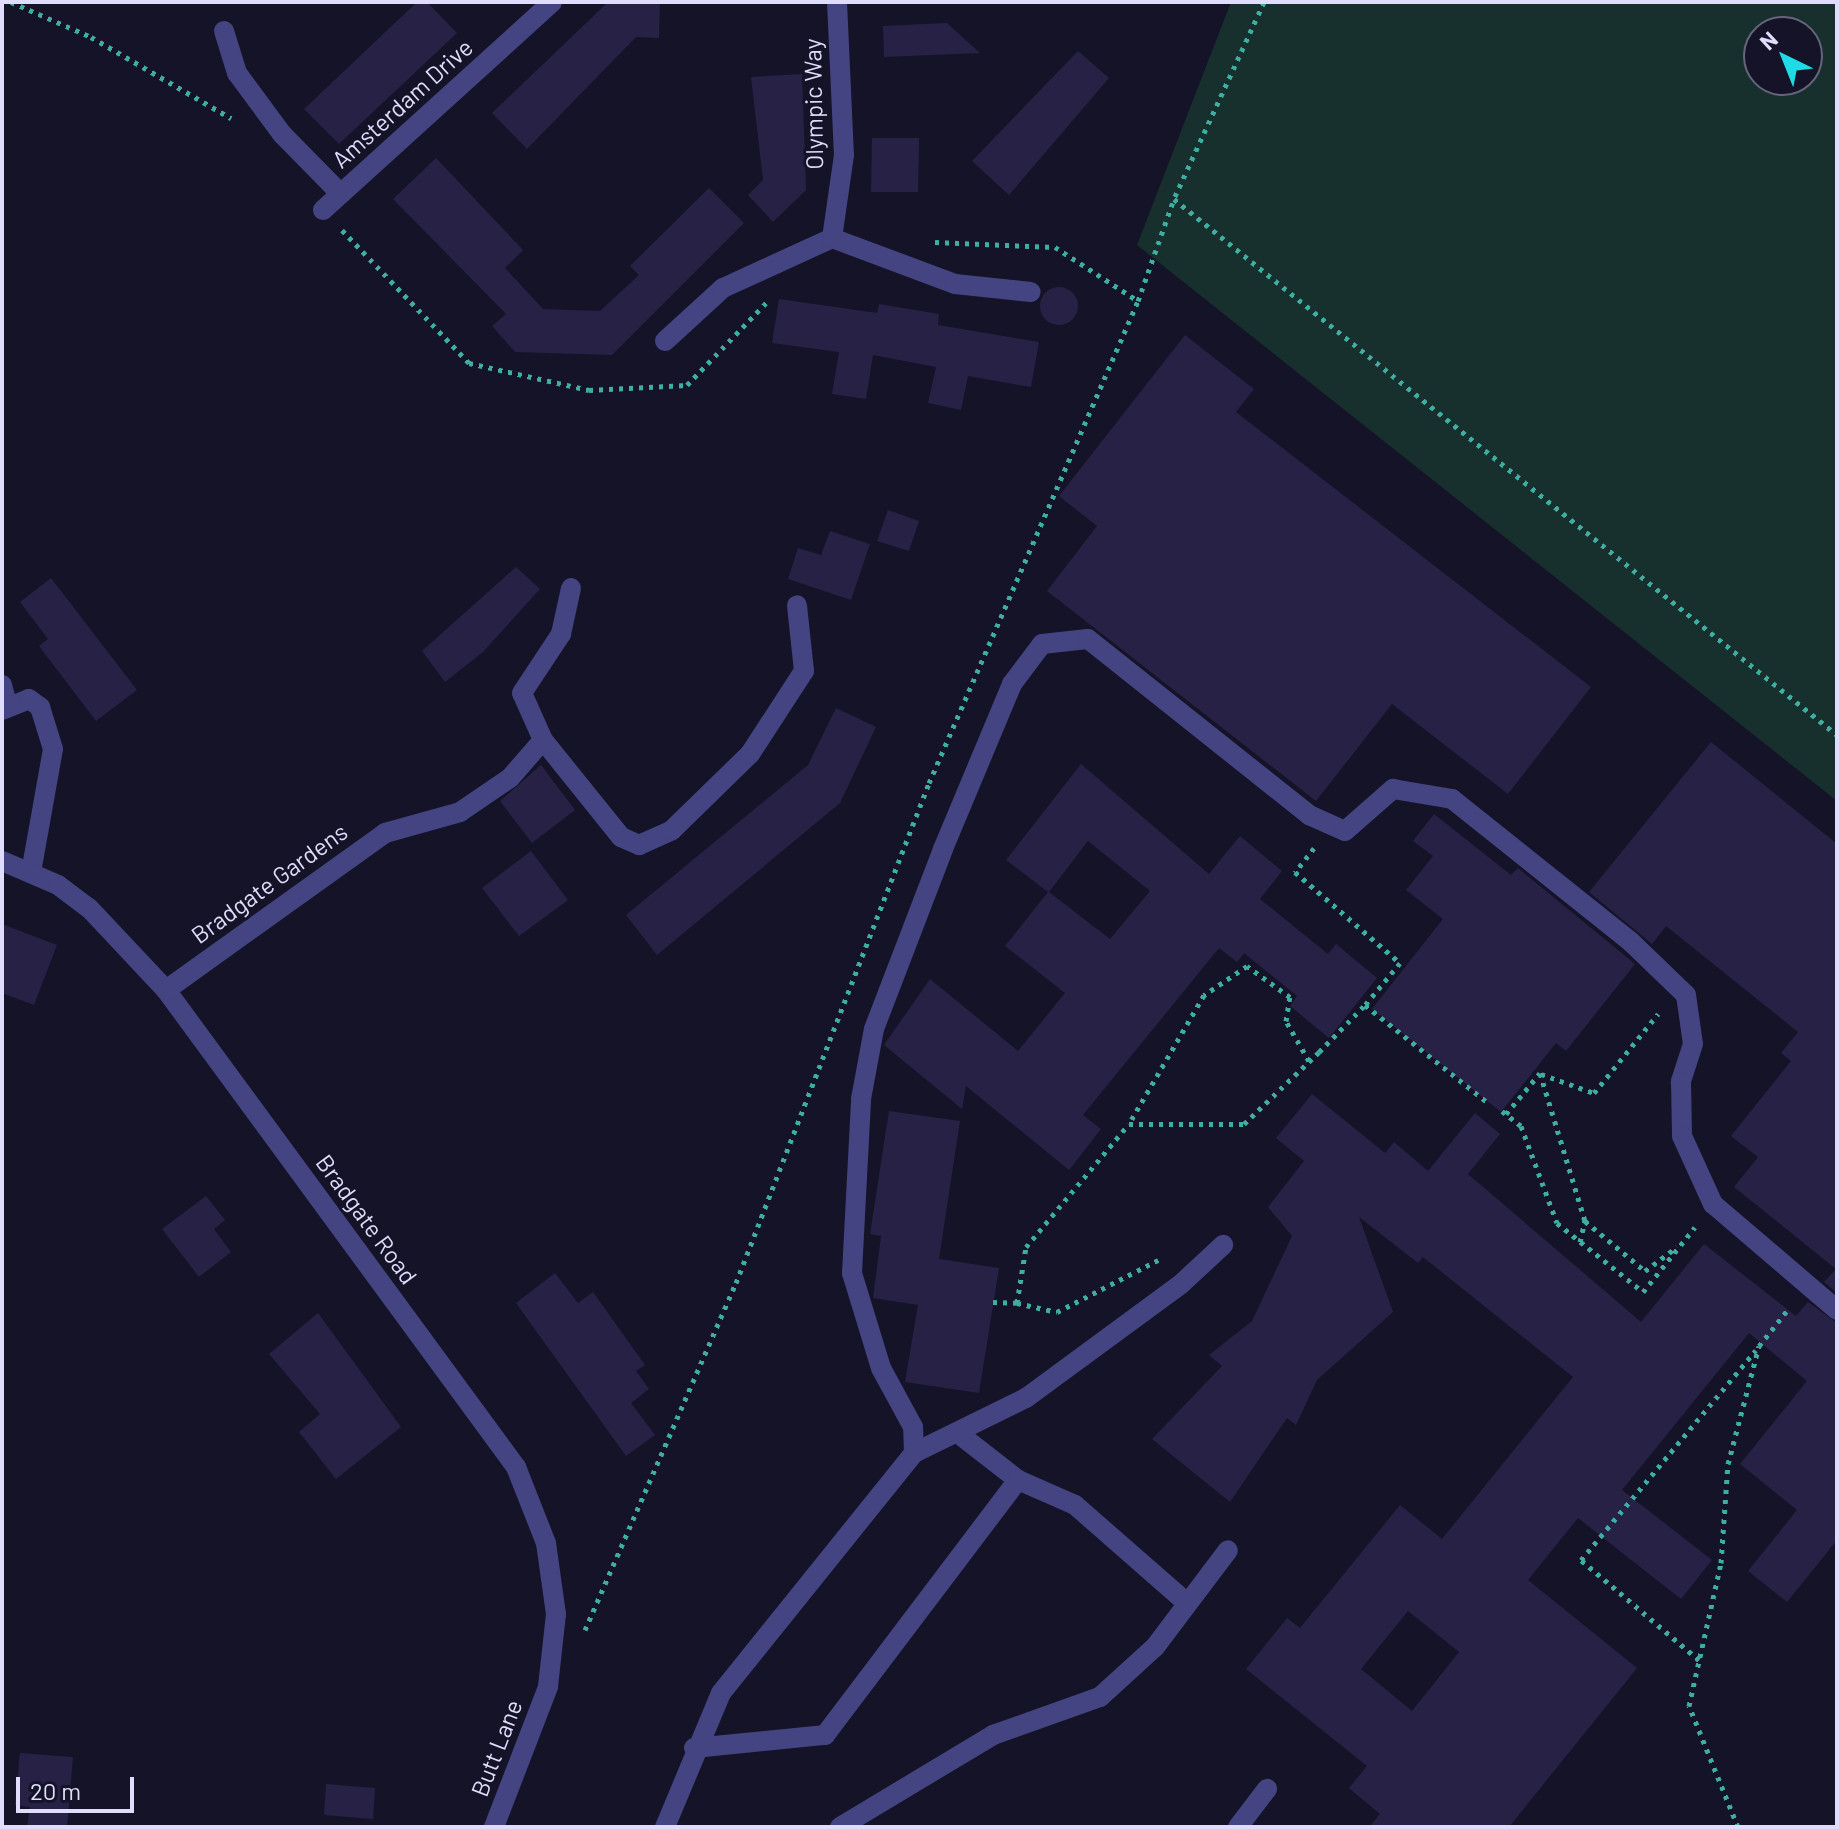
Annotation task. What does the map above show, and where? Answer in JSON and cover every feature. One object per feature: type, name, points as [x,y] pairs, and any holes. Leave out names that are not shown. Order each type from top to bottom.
[{"type":"street","name":"Amsterdam Drive","points":[[323,210],[552,2]]},
{"type":"street","name":"Olympic Way","points":[[832,238],[844,155],[837,2]]},
{"type":"street","points":[[224,31],[246,85],[341,194]]},
{"type":"street","points":[[665,341],[723,288],[832,238],[955,284],[1031,292]]},
{"type":"street","points":[[571,588],[561,634],[522,693],[543,740],[621,837],[639,845],[672,830],[750,754],[804,671],[797,605]]},
{"type":"street","points":[[914,1453],[913,1427],[881,1368],[852,1273],[861,1099],[874,1029],[943,849],[1012,684],[1042,644],[1088,639],[1309,815],[1345,831],[1393,789],[1452,799],[1679,988],[1693,1044],[1681,1082],[1682,1136],[1713,1204],[1837,1310]]},
{"type":"street","points":[[4,700],[29,699],[40,707],[53,749],[31,873]]},
{"type":"street","name":"Bradgate Gardens","points":[[166,990],[385,833],[460,812],[510,778],[543,740]]},
{"type":"street","name":"Bradgate Road","points":[[2,861],[31,873],[89,908],[166,990],[516,1467],[546,1543],[556,1614],[548,1687]]},
{"type":"street","points":[[665,1827],[694,1748],[748,1656],[914,1453],[959,1434],[1026,1398],[1180,1285],[1223,1245]]},
{"type":"street","points":[[959,1434],[1018,1480],[1075,1505],[1187,1603]]},
{"type":"street","points":[[694,1748],[825,1735],[1018,1480]]},
{"type":"street","points":[[840,1827],[993,1735],[1100,1697],[1155,1647],[1228,1550]]},
{"type":"street","name":"Butt Lane","points":[[494,1827],[548,1687]]},
{"type":"street","points":[[1238,1827],[1267,1789]]},
{"type":"path","points":[[11,2],[91,37],[245,131]]},
{"type":"path","points":[[581,1636],[736,1283],[929,783],[1138,301],[1174,199],[1264,2]]},
{"type":"path","points":[[1174,199],[1837,735]]},
{"type":"path","points":[[323,210],[469,363],[589,390],[687,385],[770,299]]},
{"type":"path","points":[[1129,1124],[1244,1124],[1365,1005],[1400,963],[1295,872],[1315,847],[1303,837]]},
{"type":"path","points":[[1017,1303],[1026,1247],[1129,1124],[1204,995],[1247,966],[1290,997],[1286,1021],[1309,1061]]},
{"type":"path","points":[[1540,1073],[1594,1093],[1679,988]]},
{"type":"path","points":[[1365,1005],[1487,1102]]},
{"type":"path","points":[[1540,1073],[1504,1113],[1521,1126],[1557,1223],[1643,1292],[1713,1204]]},
{"type":"path","points":[[1540,1073],[1585,1221],[1580,1242]]},
{"type":"path","points":[[1585,1221],[1645,1271],[1685,1240]]},
{"type":"path","points":[[993,1302],[1017,1303],[1057,1312],[1160,1259]]},
{"type":"path","points":[[1699,1660],[1581,1560],[1806,1286]]},
{"type":"path","points":[[1738,1827],[1689,1706],[1721,1563],[1728,1464],[1759,1346]]},
{"type":"green space","points":[[1231,2],[1837,2],[1837,801],[1137,245]]},
{"type":"building","points":[[417,2],[427,2],[457,33],[339,144],[304,109]]},
{"type":"building","points":[[608,2],[660,2],[659,38],[636,37],[527,149],[492,113]]},
{"type":"building","points":[[947,23],[980,53],[884,57],[883,26]]},
{"type":"building","points":[[1078,51],[1109,78],[1009,195],[972,161]]},
{"type":"building","points":[[802,74],[806,190],[773,222],[748,195],[763,180],[751,77]]},
{"type":"building","points":[[872,138],[919,138],[918,192],[871,192]]},
{"type":"building","points":[[436,158],[523,250],[505,268],[543,309],[600,311],[639,275],[630,266],[709,188],[744,223],[612,355],[515,352],[492,326],[506,314],[393,199]]},
{"type":"building","points":[[1059,287],[1073,292],[1078,306],[1073,320],[1059,325],[1045,320],[1040,306],[1045,292]]},
{"type":"building","points":[[779,299],[877,313],[879,304],[939,314],[938,325],[1039,342],[1031,387],[968,376],[961,410],[928,403],[936,367],[873,355],[866,399],[832,394],[839,352],[772,343]]},
{"type":"building","points":[[1185,335],[1254,389],[1236,412],[1591,687],[1508,794],[1392,704],[1316,801],[1047,591],[1097,526],[1059,496]]},
{"type":"building","points":[[888,510],[919,521],[909,551],[877,541]]},
{"type":"building","points":[[830,531],[870,544],[851,600],[788,579],[798,548],[821,555]]},
{"type":"building","points":[[516,567],[540,589],[483,652],[445,682],[422,651]]},
{"type":"building","points":[[51,578],[137,690],[96,721],[39,646],[48,639],[20,602]]},
{"type":"building","points":[[836,708],[876,727],[840,803],[657,955],[626,915],[808,765]]},
{"type":"building","points":[[1711,742],[1837,844],[1837,1293],[1824,1282],[1836,1269],[1734,1187],[1758,1157],[1731,1136],[1791,1061],[1781,1053],[1798,1032],[1666,926],[1652,944],[1589,892]]},
{"type":"building","points":[[1081,764],[1209,874],[1240,836],[1282,871],[1260,899],[1328,954],[1336,944],[1377,978],[1329,1038],[1290,1006],[1297,996],[1244,953],[1237,962],[1219,948],[1083,1115],[1101,1129],[1069,1170],[966,1086],[962,1109],[884,1045],[930,979],[1018,1051],[1065,993],[1005,946],[1048,892],[1006,860]],"holes":[[[1088,841],[1150,891],[1110,939],[1049,892]]]},
{"type":"building","points":[[541,765],[575,810],[532,843],[500,801]]},
{"type":"building","points":[[1434,814],[1511,875],[1518,868],[1635,964],[1566,1051],[1556,1043],[1501,1112],[1372,1009],[1443,919],[1406,890],[1433,856],[1413,841]]},
{"type":"building","points":[[531,851],[568,900],[519,936],[482,888]]},
{"type":"building","points":[[2,924],[57,945],[34,1005],[2,993]]},
{"type":"building","points":[[1312,1094],[1385,1153],[1394,1142],[1428,1171],[1475,1113],[1500,1134],[1468,1174],[1641,1322],[1704,1244],[1796,1316],[1808,1302],[1837,1323],[1837,1540],[1787,1602],[1748,1571],[1797,1510],[1740,1464],[1807,1381],[1749,1333],[1622,1490],[1712,1560],[1681,1599],[1578,1518],[1528,1580],[1637,1668],[1509,1827],[1369,1827],[1380,1814],[1349,1788],[1367,1766],[1246,1669],[1287,1618],[1300,1628],[1400,1505],[1442,1539],[1573,1377],[1423,1257],[1418,1263],[1359,1217],[1393,1312],[1317,1380],[1296,1425],[1287,1418],[1230,1502],[1152,1439],[1222,1366],[1209,1355],[1252,1321],[1292,1236],[1268,1207],[1304,1161],[1276,1138]],"holes":[[[1408,1611],[1459,1652],[1412,1711],[1361,1669]]]},
{"type":"building","points":[[889,1111],[960,1121],[939,1259],[999,1268],[979,1393],[905,1382],[918,1305],[873,1298],[881,1236],[870,1234]]},
{"type":"building","points":[[206,1196],[225,1220],[214,1229],[231,1252],[199,1277],[162,1229]]},
{"type":"building","points":[[555,1273],[578,1303],[593,1292],[645,1365],[636,1371],[649,1389],[631,1403],[655,1435],[626,1456],[516,1303]]},
{"type":"building","points":[[318,1313],[401,1427],[336,1479],[299,1432],[320,1414],[269,1354]]},
{"type":"building","points":[[20,1753],[73,1757],[67,1827],[27,1827],[30,1807],[15,1805]]},
{"type":"building","points":[[326,1784],[375,1788],[373,1819],[324,1815]]}]
